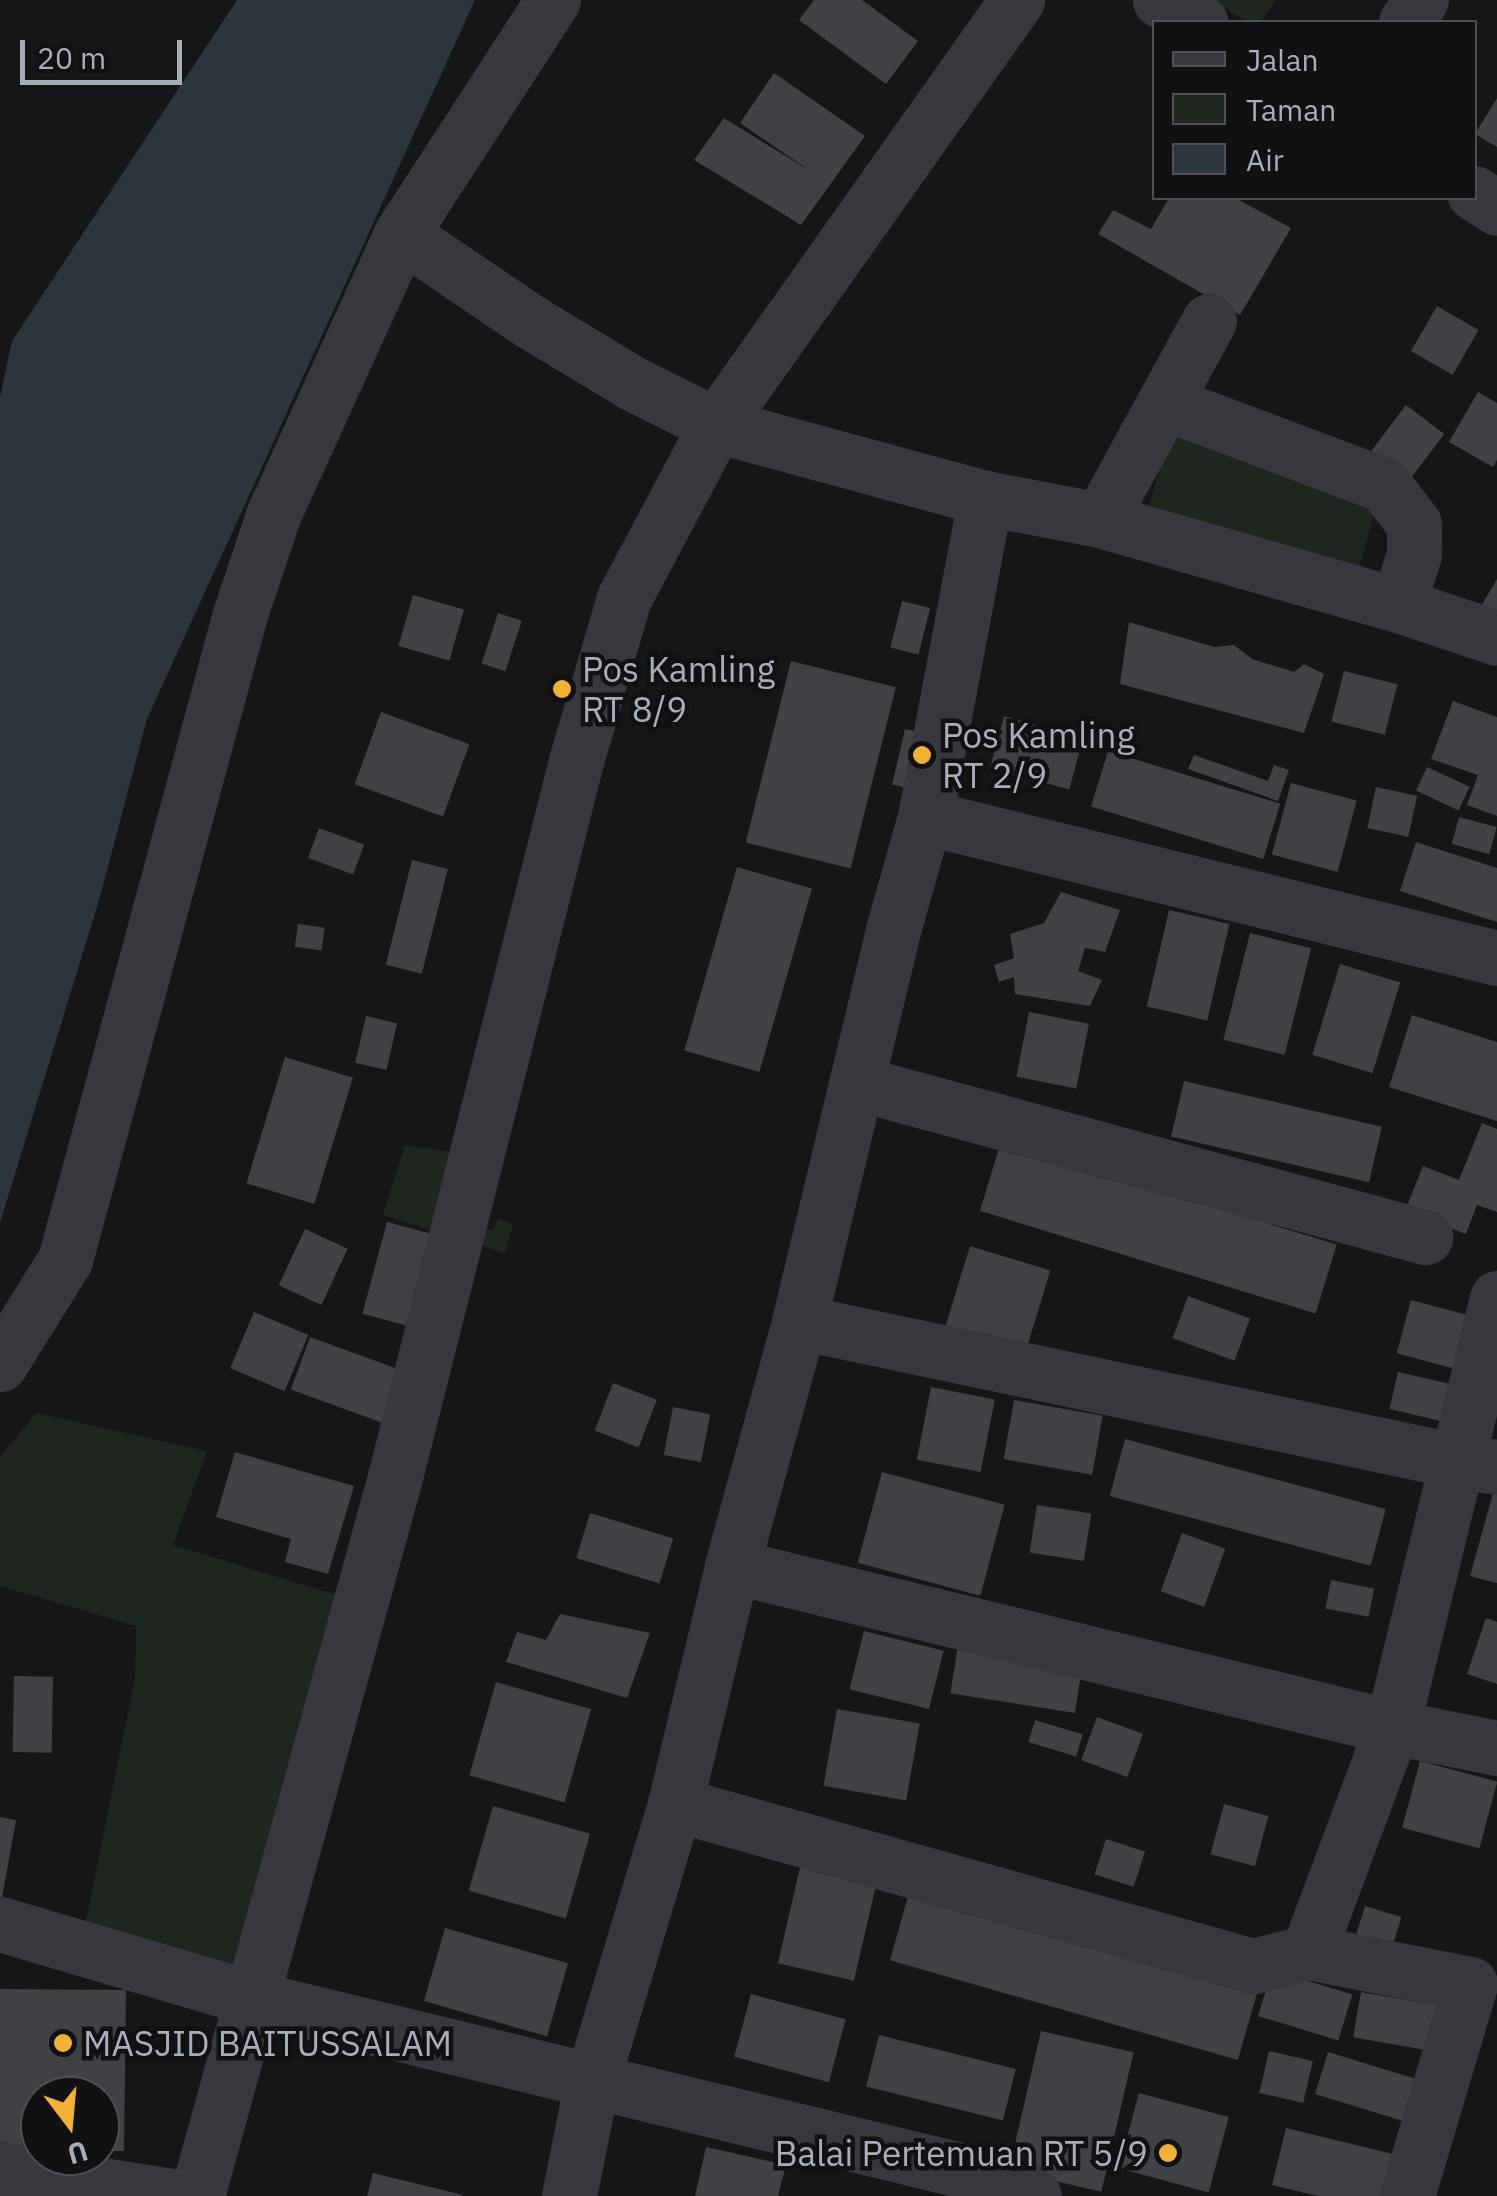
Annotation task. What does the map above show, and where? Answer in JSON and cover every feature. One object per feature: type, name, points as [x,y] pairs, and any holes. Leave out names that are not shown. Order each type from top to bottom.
[{"type":"street","points":[[0,1364],[65,1260],[240,614],[274,512],[400,234],[553,0]]},
{"type":"street","points":[[197,2196],[396,1477],[601,671],[624,598],[716,425],[1017,0]]},
{"type":"street","points":[[1160,0],[1196,20]]},
{"type":"street","points":[[400,234],[531,322],[632,382],[716,425],[985,498],[1100,520],[1398,605],[1497,638]]},
{"type":"street","points":[[1100,520],[1209,321]]},
{"type":"street","points":[[1166,403],[1384,485],[1414,524],[1414,554],[1398,605]]},
{"type":"street","points":[[569,2196],[592,2082],[674,1804],[732,1566],[799,1322],[892,930],[925,817],[985,498]]},
{"type":"street","points":[[925,817],[1497,958]]},
{"type":"street","points":[[857,1083],[1425,1237]]},
{"type":"street","points":[[1308,1952],[1392,1727],[1477,1464],[1497,1298]]},
{"type":"street","points":[[799,1322],[1477,1464]]},
{"type":"street","points":[[732,1566],[1392,1727],[1497,1748]]},
{"type":"street","points":[[674,1804],[1253,1966],[1308,1952],[1484,1987],[1407,2196]]},
{"type":"street","points":[[0,1924],[252,1998],[1018,2184],[1034,2196]]},
{"type":"street","points":[[0,2169],[172,2196]]},
{"type":"green space","points":[[1209,0],[1276,0],[1261,20],[1245,20]]},
{"type":"green space","points":[[1171,429],[1382,489],[1358,571],[1148,511]]},
{"type":"green space","points":[[405,1145],[470,1155],[480,1229],[493,1230],[498,1218],[513,1225],[505,1253],[383,1215]]},
{"type":"green space","points":[[36,1413],[207,1451],[173,1545],[356,1601],[248,2005],[82,1941],[135,1679],[136,1626],[0,1586],[0,1457]]},
{"type":"water","points":[[237,0],[475,0],[147,719],[100,897],[0,1223],[0,397],[12,341]]},
{"type":"building","points":[[814,0],[862,0],[918,41],[886,84],[799,20]]},
{"type":"building","points":[[774,73],[865,136],[801,225],[694,160],[724,118],[810,171],[740,123]]},
{"type":"building","points":[[1497,98],[1497,147],[1477,135]]},
{"type":"building","points":[[1168,200],[1239,200],[1291,228],[1240,315],[1098,234],[1113,210],[1151,229]]},
{"type":"building","points":[[1437,306],[1479,330],[1453,375],[1411,351]]},
{"type":"building","points":[[1478,392],[1497,403],[1497,460],[1493,467],[1449,442]]},
{"type":"building","points":[[1406,405],[1444,434],[1408,483],[1369,454]]},
{"type":"building","points":[[1497,579],[1497,631],[1471,623]]},
{"type":"building","points":[[413,595],[464,610],[449,661],[398,646]]},
{"type":"building","points":[[902,601],[930,608],[919,655],[890,648]]},
{"type":"building","points":[[498,613],[522,621],[505,671],[482,663]]},
{"type":"building","points":[[1129,622],[1214,647],[1234,645],[1252,659],[1294,672],[1304,664],[1324,674],[1304,733],[1120,684]]},
{"type":"building","points":[[791,661],[896,687],[851,869],[746,842]]},
{"type":"building","points":[[1344,671],[1397,684],[1385,735],[1331,721]]},
{"type":"building","points":[[1453,701],[1497,717],[1497,816],[1467,805],[1478,775],[1431,759]]},
{"type":"building","points":[[381,712],[469,744],[443,817],[355,784]]},
{"type":"building","points":[[1004,716],[1083,737],[1069,789],[990,768]]},
{"type":"building","points":[[905,729],[935,736],[922,792],[892,785]]},
{"type":"building","points":[[1108,751],[1280,804],[1263,859],[1091,806]]},
{"type":"building","points":[[1194,755],[1268,781],[1274,765],[1289,770],[1278,801],[1188,769]]},
{"type":"building","points":[[1427,767],[1470,787],[1459,810],[1416,791]]},
{"type":"building","points":[[1291,783],[1357,801],[1338,872],[1272,854]]},
{"type":"building","points":[[1376,787],[1417,796],[1408,837],[1367,828]]},
{"type":"building","points":[[1459,817],[1497,827],[1489,854],[1452,844]]},
{"type":"building","points":[[319,828],[364,844],[353,874],[308,858]]},
{"type":"building","points":[[1416,842],[1497,868],[1497,922],[1400,891]]},
{"type":"building","points":[[412,860],[448,869],[422,974],[386,965]]},
{"type":"building","points":[[737,867],[812,888],[759,1072],[684,1051]]},
{"type":"building","points":[[1061,892],[1120,910],[1105,952],[1085,948],[1078,971],[1102,980],[1090,1006],[1015,994],[1014,977],[999,982],[994,965],[1014,958],[1010,934],[1044,923]]},
{"type":"building","points":[[1169,910],[1229,924],[1207,1020],[1147,1006]]},
{"type":"building","points":[[298,924],[325,928],[322,951],[295,947]]},
{"type":"building","points":[[1250,933],[1311,948],[1285,1055],[1223,1040]]},
{"type":"building","points":[[1340,964],[1400,982],[1372,1073],[1312,1055]]},
{"type":"building","points":[[1029,1012],[1089,1024],[1076,1088],[1016,1077]]},
{"type":"building","points":[[1412,1015],[1497,1042],[1497,1121],[1389,1087]]},
{"type":"building","points":[[366,1016],[397,1023],[386,1070],[355,1063]]},
{"type":"building","points":[[285,1057],[353,1078],[314,1204],[246,1183]]},
{"type":"building","points":[[1184,1081],[1382,1127],[1369,1182],[1171,1137]]},
{"type":"building","points":[[1482,1123],[1497,1129],[1497,1212],[1477,1205],[1466,1234],[1405,1211],[1423,1166],[1459,1180]]},
{"type":"building","points":[[1001,1142],[1337,1245],[1316,1313],[980,1211]]},
{"type":"building","points":[[387,1222],[452,1239],[427,1331],[362,1314]]},
{"type":"building","points":[[305,1229],[348,1249],[321,1305],[279,1285]]},
{"type":"building","points":[[970,1246],[1050,1271],[1026,1351],[945,1326]]},
{"type":"building","points":[[1188,1296],[1250,1319],[1235,1361],[1173,1338]]},
{"type":"building","points":[[1411,1300],[1470,1316],[1456,1369],[1397,1353]]},
{"type":"building","points":[[254,1312],[308,1335],[284,1391],[230,1368]]},
{"type":"building","points":[[310,1337],[417,1376],[398,1429],[291,1390]]},
{"type":"building","points":[[1398,1372],[1461,1387],[1453,1424],[1389,1409]]},
{"type":"building","points":[[613,1383],[657,1400],[639,1447],[595,1431]]},
{"type":"building","points":[[931,1387],[995,1399],[981,1472],[917,1460]]},
{"type":"building","points":[[1014,1400],[1103,1416],[1092,1475],[1004,1459]]},
{"type":"building","points":[[673,1407],[710,1414],[701,1462],[664,1455]]},
{"type":"building","points":[[1125,1439],[1386,1509],[1371,1566],[1110,1496]]},
{"type":"building","points":[[235,1452],[354,1486],[328,1574],[285,1562],[291,1539],[216,1517]]},
{"type":"building","points":[[882,1472],[1005,1505],[980,1596],[858,1563]]},
{"type":"building","points":[[1497,1479],[1497,1583],[1470,1576]]},
{"type":"building","points":[[1037,1505],[1091,1514],[1084,1561],[1029,1552]]},
{"type":"building","points":[[590,1513],[673,1538],[659,1583],[576,1558]]},
{"type":"building","points":[[1182,1533],[1225,1549],[1204,1607],[1161,1591]]},
{"type":"building","points":[[1331,1580],[1374,1588],[1369,1617],[1325,1608]]},
{"type":"building","points":[[560,1614],[650,1633],[627,1698],[506,1662],[517,1632],[546,1640]]},
{"type":"building","points":[[1486,1618],[1497,1622],[1497,1684],[1467,1674]]},
{"type":"building","points":[[864,1631],[944,1651],[929,1709],[849,1689]]},
{"type":"building","points":[[959,1639],[1083,1659],[1075,1713],[950,1693]]},
{"type":"building","points":[[14,1676],[53,1677],[52,1753],[13,1752]]},
{"type":"building","points":[[496,1682],[591,1709],[564,1803],[469,1775]]},
{"type":"building","points":[[837,1709],[920,1724],[906,1800],[823,1786]]},
{"type":"building","points":[[1097,1717],[1143,1734],[1127,1777],[1081,1760]]},
{"type":"building","points":[[1035,1720],[1083,1735],[1076,1757],[1028,1742]]},
{"type":"building","points":[[1420,1761],[1497,1782],[1479,1848],[1402,1828]]},
{"type":"building","points":[[1224,1804],[1268,1816],[1255,1866],[1211,1854]]},
{"type":"building","points":[[493,1806],[590,1834],[566,1918],[469,1891]]},
{"type":"building","points":[[0,1817],[16,1820],[2,1898],[0,1898]]},
{"type":"building","points":[[1106,1839],[1145,1852],[1134,1887],[1095,1874]]},
{"type":"building","points":[[802,1859],[878,1877],[854,1981],[778,1963]]},
{"type":"building","points":[[910,1890],[1258,1990],[1238,2060],[890,1960]]},
{"type":"building","points":[[1365,1906],[1401,1917],[1389,1958],[1352,1947]]},
{"type":"building","points":[[445,1928],[568,1963],[547,2036],[424,2001]]},
{"type":"building","points":[[1272,1970],[1352,1995],[1338,2040],[1258,2016]]},
{"type":"building","name":"MASJID BAITUSSALAM","points":[[0,1989],[126,1990],[124,2151],[120,2151],[120,2076],[20,2076],[20,2150],[0,2150]]},
{"type":"building","points":[[1361,1992],[1448,2007],[1440,2053],[1353,2037]]},
{"type":"building","points":[[751,1994],[846,2019],[829,2082],[734,2057]]},
{"type":"building","points":[[1041,2031],[1134,2052],[1101,2192],[1009,2170]]},
{"type":"building","points":[[879,2035],[1016,2069],[1003,2121],[866,2086]]},
{"type":"building","points":[[1269,2051],[1313,2061],[1303,2103],[1259,2093]]},
{"type":"building","points":[[1328,2052],[1427,2082],[1415,2124],[1315,2094]]},
{"type":"building","points":[[1139,2093],[1229,2117],[1209,2192],[1119,2168]]},
{"type":"building","points":[[1286,2128],[1397,2155],[1387,2196],[1318,2196],[1272,2185]]},
{"type":"building","points":[[706,2147],[786,2165],[778,2196],[695,2196]]},
{"type":"building","points":[[373,2173],[463,2195],[367,2196]]},
{"type":"place","name":"Pos Kamling RT 8/9","points":[[562,689]]},
{"type":"place","name":"Pos Kamling RT 2/9","points":[[922,755]]},
{"type":"place","name":"MASJID BAITUSSALAM","points":[[63,2043]]},
{"type":"place","name":"Balai Pertemuan RT 5/9","points":[[1168,2153]]}]
